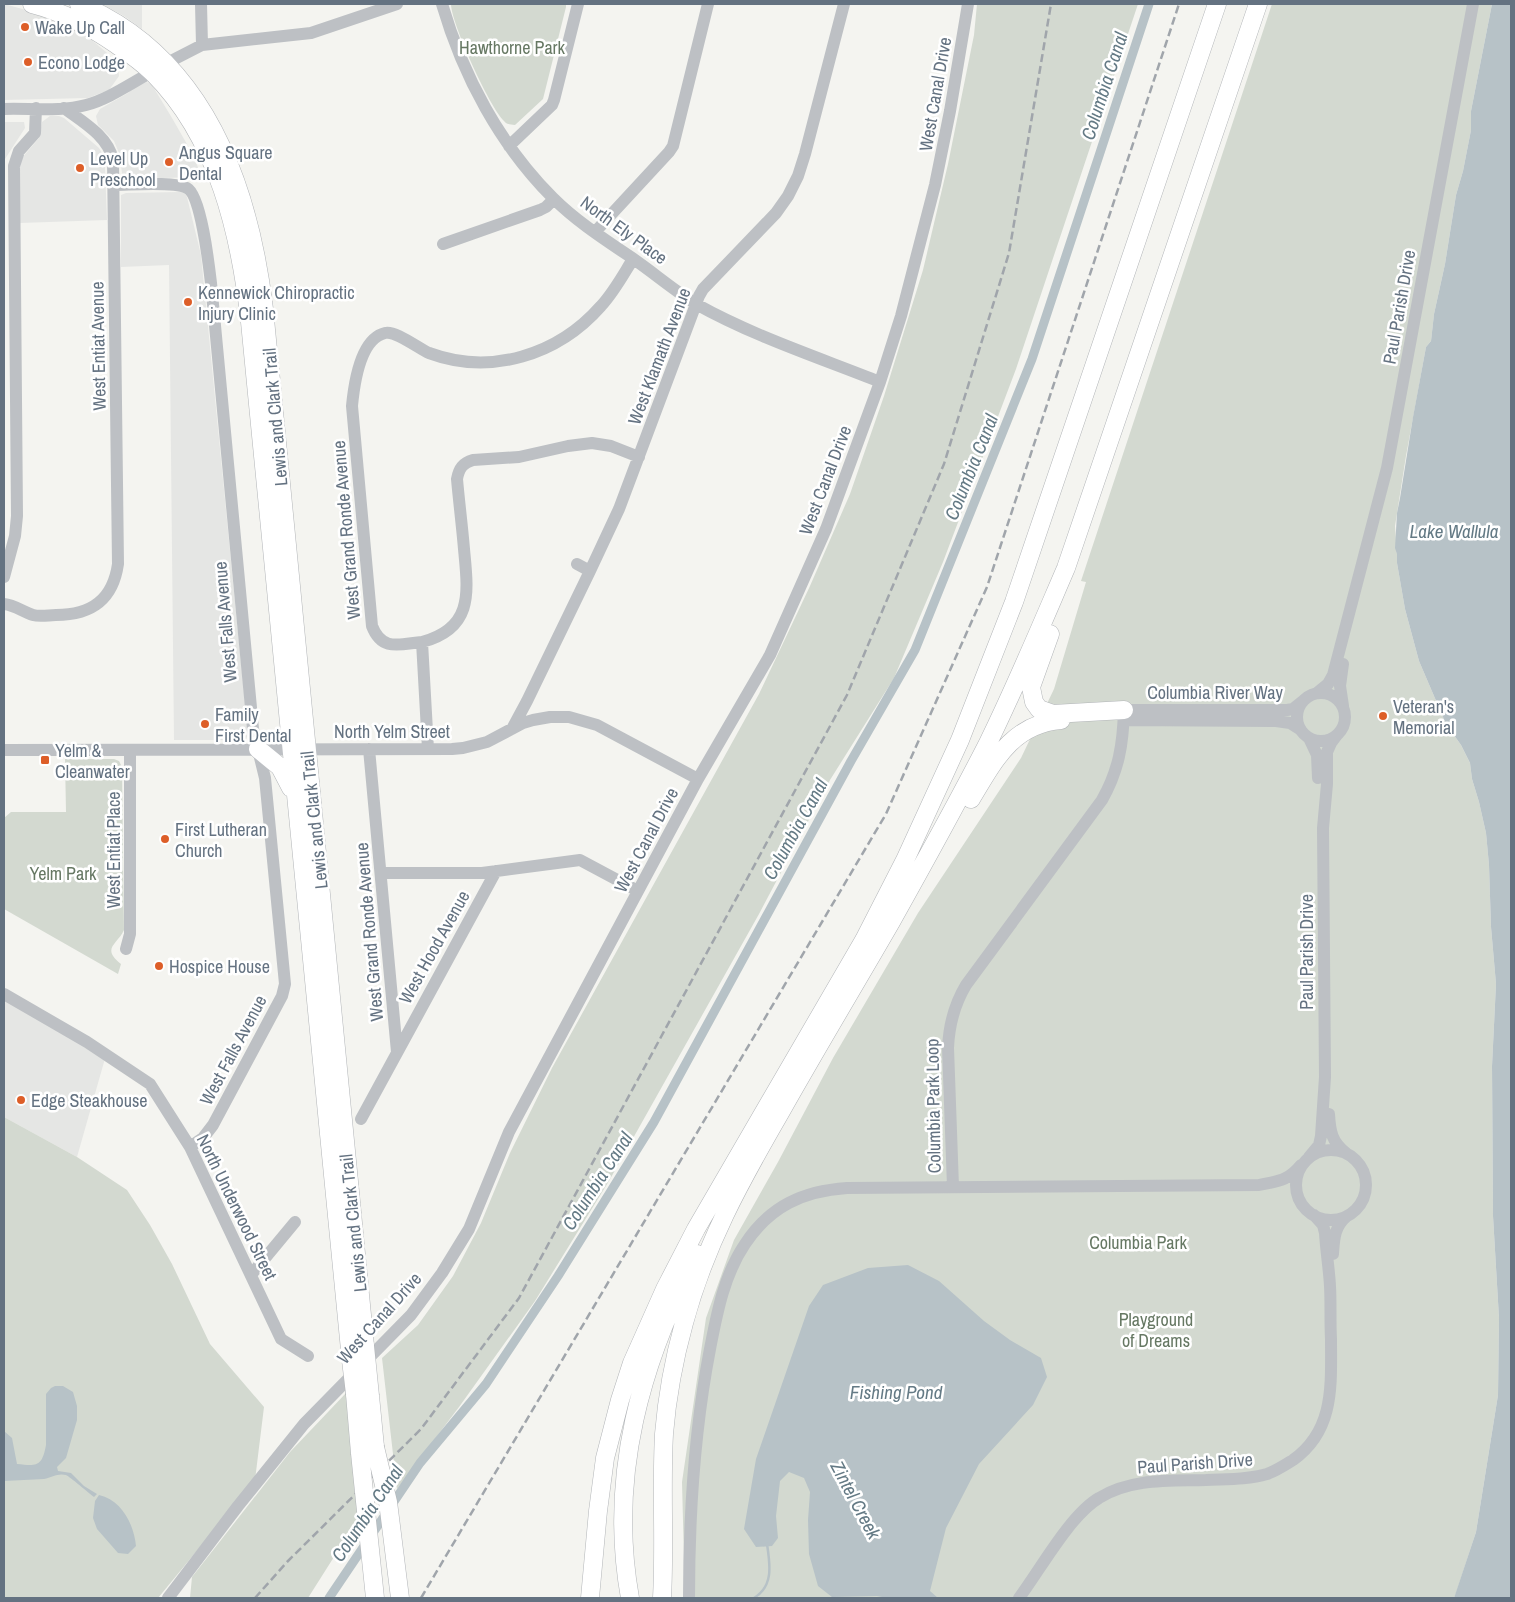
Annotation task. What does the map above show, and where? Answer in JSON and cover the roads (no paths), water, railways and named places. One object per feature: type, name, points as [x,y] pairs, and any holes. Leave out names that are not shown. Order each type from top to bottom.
[{"type":"highway","points":[[32,4],[57,11],[83,23],[130,53],[159,68]]},
{"type":"highway","points":[[79,4],[121,26],[159,68]]},
{"type":"highway","points":[[590,1598],[599,1497],[605,1458],[615,1414],[637,1352],[681,1256],[864,940],[906,858],[960,740],[1014,602],[1217,4]]},
{"type":"highway","points":[[630,1598],[624,1547],[623,1503],[629,1443],[640,1394],[658,1338],[680,1287],[711,1228],[746,1172],[891,920],[988,742],[1028,656],[1066,568],[1258,4]]},
{"type":"highway","name":"Lewis and Clark Trail","points":[[159,68],[206,146],[224,196],[241,260],[299,749],[365,1346],[362,1395],[368,1450],[390,1598]]},
{"type":"highway","points":[[1124,715],[1048,713],[1039,709],[1034,702],[1031,687],[1090,529],[1115,452],[1144,338]]},
{"type":"highway","points":[[891,920],[940,849],[1002,749],[1036,725],[1052,720],[1124,715]]},
{"type":"highway","points":[[258,749],[283,770],[296,800]]},
{"type":"highway","name":"Lewis and Clark Trail","points":[[299,749],[296,800],[351,1360],[362,1395]]},
{"type":"highway","points":[[662,1598],[664,1449],[667,1404],[672,1374],[683,1325],[700,1272],[725,1212],[746,1172]]},
{"type":"highway","points":[[618,1598],[611,1512],[620,1428],[638,1361],[681,1256]]},
{"type":"highway","points":[[368,1450],[388,1502],[400,1598]]},
{"type":"highway","name":"Lewis and Clark Trail","points":[[368,1450],[375,1598]]},
{"type":"street","points":[[201,4],[202,44]]},
{"type":"street","points":[[4,108],[64,108],[83,106],[97,101],[202,44],[311,33],[397,4]]},
{"type":"street","name":"North Ely Place","points":[[442,4],[451,36],[489,114],[509,146],[554,199],[595,232],[695,303],[771,339],[880,382]]},
{"type":"street","points":[[509,146],[552,105],[578,4]]},
{"type":"street","points":[[595,232],[673,146],[708,4]]},
{"type":"street","name":"West Klamath Avenue","points":[[512,729],[590,571],[618,509],[695,303],[703,289],[776,213],[788,196],[798,176],[844,4]]},
{"type":"street","name":"West Canal Drive","points":[[168,1598],[238,1506],[304,1424],[411,1315],[442,1273],[469,1229],[509,1132],[698,779],[770,656],[826,529],[880,382],[901,316],[935,185],[968,4]]},
{"type":"street","name":"Paul Parish Drive","points":[[1317,693],[1332,678],[1379,500],[1392,443],[1473,4]]},
{"type":"street","points":[[4,577],[15,536],[17,516],[14,166],[19,151],[35,133],[36,108]]},
{"type":"street","name":"West Entiat Avenue","points":[[4,604],[37,615],[69,615],[86,611],[101,601],[113,583],[118,564],[113,160],[110,148],[92,130],[64,108]]},
{"type":"street","name":"West Falls Avenue","points":[[114,185],[176,185],[188,188],[193,194],[198,207],[209,268],[253,729],[266,790],[285,984],[282,996],[222,1109],[203,1138],[190,1147]]},
{"type":"street","points":[[443,244],[540,210],[554,199]]},
{"type":"street","name":"West Grand Ronde Avenue","points":[[422,642],[392,645],[384,643],[375,633],[372,626],[352,406],[357,372],[363,358],[373,340],[382,334],[393,334],[430,353],[462,361],[493,362],[529,355],[561,341],[590,319],[603,305],[633,259]]},
{"type":"street","points":[[428,749],[422,642],[434,639],[452,628],[458,621],[466,604],[468,583],[457,479],[458,471],[466,462],[473,460],[519,457],[580,444],[602,444],[639,457]]},
{"type":"street","points":[[577,564],[590,571]]},
{"type":"street","name":"Paul Parish Drive","points":[[1343,707],[1340,686],[1349,615]]},
{"type":"street","points":[[1317,693],[1324,693],[1335,697],[1343,707],[1344,722],[1337,735],[1324,741],[1305,734],[1298,723],[1297,716],[1303,701],[1312,694],[1317,693]]},
{"type":"street","name":"Columbia River Way","points":[[1124,715],[1287,710],[1293,709],[1303,701]]},
{"type":"street","name":"Columbia River Way","points":[[1124,715],[1286,722],[1305,734]]},
{"type":"street","name":"Columbia Park Loop","points":[[1124,715],[1123,738],[1117,769],[1102,800],[966,985],[953,1012],[949,1027],[948,1048],[953,1187],[1259,1185],[1288,1190],[1301,1203]]},
{"type":"street","name":"North Yelm Street","points":[[4,750],[452,749],[473,746],[496,738],[533,720],[550,717],[578,718],[619,736],[698,779]]},
{"type":"street","name":"Paul Parish Drive","points":[[1305,734],[1317,755],[1323,828]]},
{"type":"street","name":"Paul Parish Drive","points":[[1305,1161],[1317,1148],[1321,1139],[1325,1076],[1323,828],[1327,752],[1337,735]]},
{"type":"street","name":"West Grand Ronde Avenue","points":[[369,749],[382,873],[397,1052]]},
{"type":"street","name":"West Entiat Place","points":[[126,949],[130,934],[130,750]]},
{"type":"street","points":[[382,873],[482,873],[580,860],[638,891]]},
{"type":"street","name":"West Hood Avenue","points":[[361,1119],[496,871]]},
{"type":"street","name":"North Underwood Street","points":[[4,994],[87,1042],[150,1084],[190,1147],[281,1339],[308,1356]]},
{"type":"street","name":"Paul Parish Drive","points":[[1325,1076],[1331,1135],[1335,1143],[1346,1154]]},
{"type":"street","points":[[1330,1150],[1346,1154],[1359,1165],[1365,1182],[1362,1200],[1350,1214],[1332,1220],[1314,1215],[1301,1203],[1296,1187],[1297,1176],[1305,1161],[1319,1152],[1330,1150]]},
{"type":"street","name":"Columbia Park Loop","points":[[1259,1185],[1286,1179],[1305,1161]]},
{"type":"street","points":[[689,1598],[691,1504],[700,1400],[718,1310],[731,1271],[745,1245],[758,1228],[776,1212],[794,1199],[811,1193],[839,1188],[861,1187],[953,1187]]},
{"type":"street","name":"Paul Parish Drive","points":[[1330,1284],[1335,1234],[1340,1223],[1350,1214]]},
{"type":"street","name":"Paul Parish Drive","points":[[1019,1598],[1076,1518],[1097,1499],[1112,1490],[1142,1483],[1238,1479],[1266,1474],[1275,1471],[1304,1452],[1318,1434],[1329,1403],[1331,1377],[1330,1284],[1324,1230],[1314,1215]]},
{"type":"street","points":[[251,1275],[295,1222]]},
{"type":"water","name":"Lake Wallula","points":[[1492,4],[1511,4],[1511,1598],[1454,1598],[1476,1532],[1498,1395],[1499,1318],[1493,1216],[1492,1066],[1496,984],[1486,833],[1472,779],[1470,763],[1461,745],[1446,724],[1419,661],[1405,609],[1395,548],[1397,513],[1413,417],[1426,347],[1431,341],[1434,314],[1445,264],[1456,195],[1471,130],[1471,111]]},
{"type":"water","name":"Fishing Pond","points":[[908,1265],[939,1281],[984,1321],[1010,1340],[1041,1358],[1047,1377],[1033,1405],[979,1464],[946,1528],[930,1591],[938,1598],[832,1597],[818,1586],[809,1554],[808,1520],[810,1492],[804,1478],[789,1472],[780,1481],[776,1516],[778,1538],[772,1546],[756,1547],[744,1529],[756,1459],[809,1306],[823,1285],[868,1268]]},
{"type":"water","points":[[55,1386],[63,1386],[73,1392],[77,1406],[77,1420],[66,1458],[57,1467],[58,1471],[71,1473],[84,1486],[97,1494],[94,1497],[66,1475],[44,1479],[4,1481],[4,1431],[12,1438],[17,1464],[38,1464],[43,1458],[46,1445],[46,1394]]},
{"type":"water","points":[[99,1495],[114,1502],[120,1508],[133,1530],[136,1546],[128,1554],[118,1553],[97,1529],[93,1518],[95,1501]]},
{"type":"waterway","name":"Columbia Canal","points":[[329,1598],[420,1463],[486,1384],[558,1276],[654,1122],[851,761],[915,650],[1032,359],[1149,4]]},
{"type":"waterway","name":"Zintel Creek","points":[[754,1598],[768,1581],[769,1559],[767,1544]]},
{"type":"railway","points":[[255,1598],[287,1562],[421,1429],[519,1298],[847,695],[944,464],[1009,253],[1051,4]]},
{"type":"railway","points":[[421,1598],[886,814],[987,587],[1179,4]]},
{"type":"place","name":"Wake Up Call","points":[[25,27]]},
{"type":"place","name":"Econo Lodge","points":[[28,62]]},
{"type":"place","name":"Angus Square Dental","points":[[169,162]]},
{"type":"place","name":"Level Up Preschool","points":[[80,168]]},
{"type":"place","name":"Kennewick Chiropractic Injury Clinic","points":[[188,302]]},
{"type":"place","name":"Veteran's Memorial","points":[[1383,716]]},
{"type":"place","name":"Family First Dental","points":[[205,724]]},
{"type":"place","name":"Yelm & Cleanwater","points":[[45,760]]},
{"type":"place","name":"First Lutheran Church","points":[[165,839]]},
{"type":"place","name":"Hospice House","points":[[159,966]]},
{"type":"place","name":"Edge Steakhouse","points":[[21,1100]]},
{"type":"park label","name":"Hawthorne Park","points":[[512,47]]},
{"type":"park label","name":"Yelm Park","points":[[63,873]]},
{"type":"park label","name":"Columbia Park","points":[[1138,1242]]},
{"type":"park label","name":"Playground of Dreams","points":[[1156,1329]]}]
